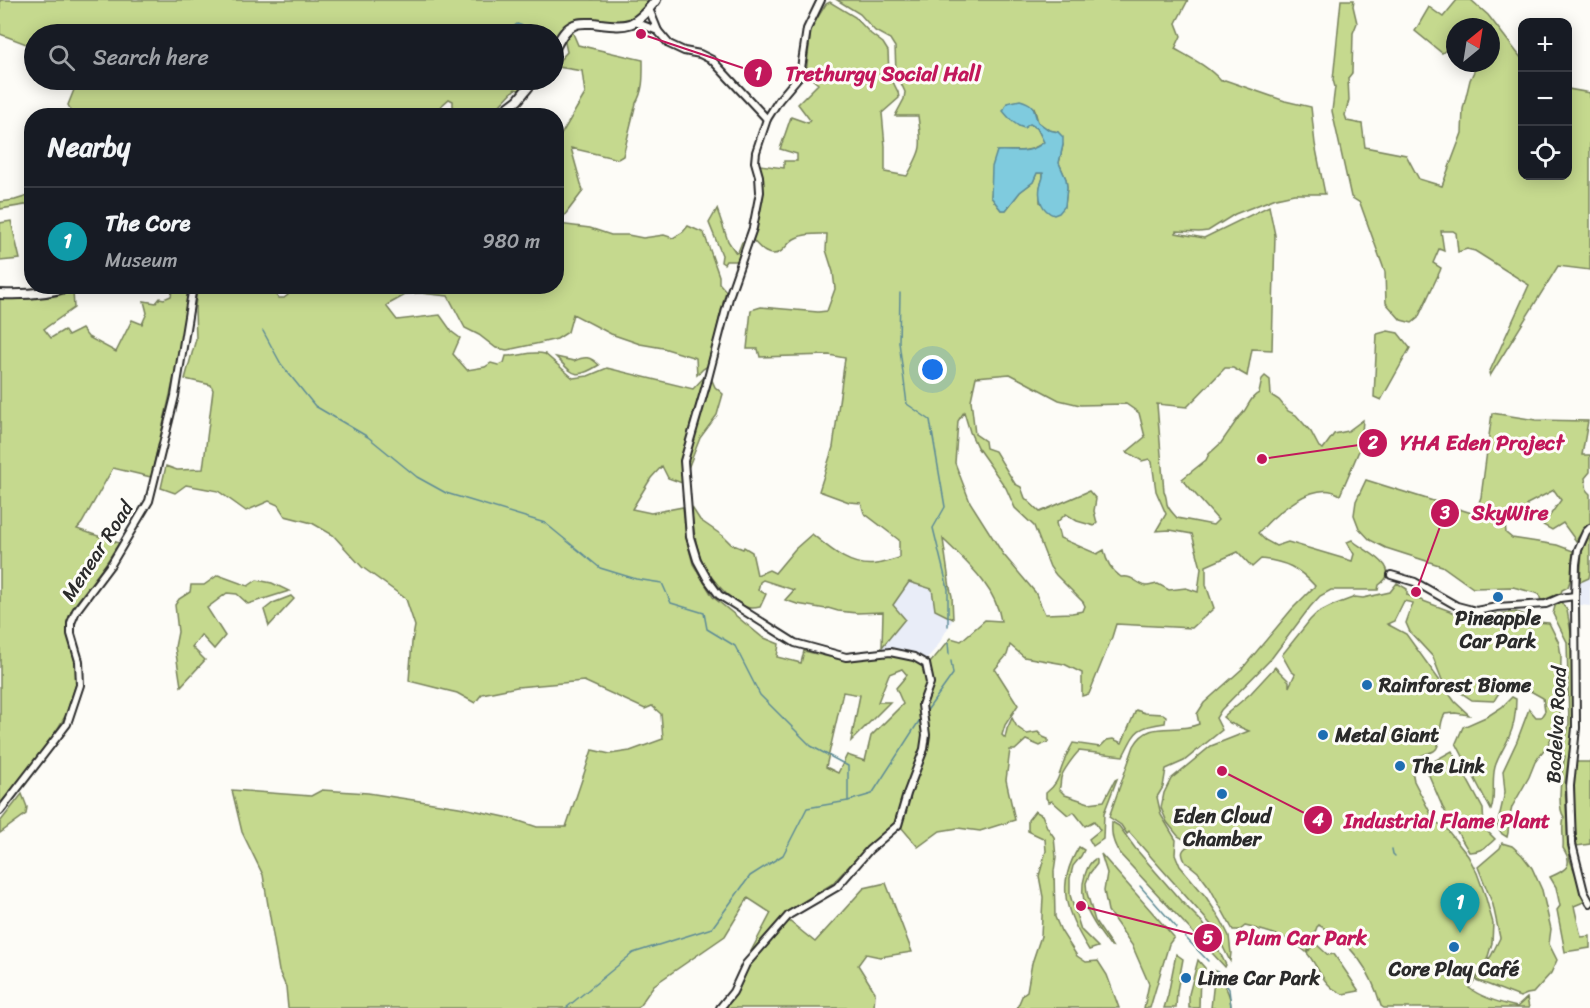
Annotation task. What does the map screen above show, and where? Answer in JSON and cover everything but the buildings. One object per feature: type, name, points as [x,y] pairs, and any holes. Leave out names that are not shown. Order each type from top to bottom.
[{"type":"street","points":[[564,33],[574,24],[627,26],[650,9],[656,0]]},
{"type":"street","points":[[720,1008],[733,992],[746,964],[789,915],[837,887],[869,850],[897,825],[924,749],[926,735],[922,705],[930,683],[926,664],[914,657],[890,652],[846,657],[795,643],[718,595],[697,560],[690,537],[684,461],[729,294],[753,228],[760,192],[755,162],[756,152],[767,119],[778,100],[800,75],[807,29],[821,0]]},
{"type":"street","points":[[650,9],[658,31],[669,44],[712,60],[767,119]]},
{"type":"street","points":[[635,22],[658,31]]},
{"type":"street","points":[[508,108],[526,90]]},
{"type":"street","points":[[0,294],[24,294]]},
{"type":"street","name":"Menear Road","points":[[0,811],[67,724],[80,685],[79,661],[71,634],[71,623],[76,611],[112,563],[149,501],[175,396],[192,294]]},
{"type":"street","name":"Bodelva Road","points":[[1590,528],[1578,550],[1575,581],[1576,728],[1570,786],[1573,852],[1584,892],[1590,903]]},
{"type":"street","points":[[1391,575],[1414,582],[1457,606],[1476,611],[1497,607],[1546,604],[1560,598],[1575,597]]},
{"type":"shaded area","points":[[1590,573],[1590,606],[1580,605],[1580,582],[1589,578]]},
{"type":"shaded area","points":[[909,581],[932,589],[935,610],[953,619],[937,647],[925,661],[915,654],[882,649],[905,619],[893,605]]},
{"type":"green space","points":[[0,0],[649,0],[638,14],[627,21],[578,18],[564,28],[564,24],[24,24],[24,43],[0,34]]},
{"type":"green space","points":[[837,0],[1188,0],[1176,23],[1181,36],[1175,49],[1205,67],[1221,81],[1225,80],[1285,101],[1311,107],[1315,144],[1325,194],[1294,194],[1276,198],[1235,214],[1208,231],[1176,231],[1176,233],[1204,238],[1269,206],[1275,235],[1272,350],[1252,349],[1247,376],[1233,368],[1225,368],[1187,407],[1157,404],[1164,492],[1168,506],[1177,518],[1213,525],[1218,520],[1182,479],[1206,460],[1221,443],[1253,397],[1259,393],[1262,379],[1265,376],[1270,380],[1271,395],[1279,400],[1288,411],[1296,415],[1311,432],[1319,447],[1323,449],[1334,434],[1348,431],[1363,420],[1361,446],[1340,495],[1330,491],[1319,491],[1307,495],[1284,509],[1258,533],[1276,546],[1288,542],[1352,561],[1354,554],[1347,542],[1352,540],[1379,559],[1387,571],[1386,578],[1379,585],[1378,590],[1331,590],[1320,596],[1271,659],[1221,710],[1216,718],[1222,730],[1184,761],[1166,769],[1163,787],[1157,797],[1161,815],[1176,840],[1175,854],[1180,866],[1206,897],[1229,936],[1230,961],[1213,927],[1129,832],[1127,834],[1121,825],[1109,817],[1134,746],[1140,737],[1155,730],[1199,724],[1197,714],[1204,703],[1242,669],[1292,609],[1315,586],[1291,566],[1261,559],[1252,567],[1238,552],[1206,566],[1206,585],[1214,608],[1192,628],[1116,624],[1089,694],[1082,696],[1082,673],[1064,664],[1024,657],[1010,645],[1007,655],[995,669],[1018,705],[1005,725],[1002,735],[1005,738],[1012,718],[1017,727],[1027,734],[1038,732],[1048,739],[1048,742],[1040,746],[1026,740],[1015,750],[1010,750],[1006,780],[1015,820],[980,831],[958,828],[940,831],[918,847],[901,827],[898,816],[895,822],[868,846],[832,884],[786,912],[750,953],[771,913],[748,898],[725,936],[654,985],[638,1008],[288,1008],[286,987],[279,971],[263,875],[242,832],[232,790],[311,796],[322,790],[368,793],[459,807],[510,818],[537,827],[566,827],[592,750],[610,754],[630,751],[663,739],[661,714],[652,706],[645,709],[584,681],[517,687],[482,694],[475,703],[457,693],[409,681],[415,626],[406,599],[362,567],[333,535],[312,523],[285,516],[278,505],[269,501],[246,511],[218,491],[186,485],[175,493],[161,488],[166,466],[177,470],[203,469],[213,390],[211,385],[185,379],[196,339],[196,294],[276,294],[278,298],[284,298],[288,294],[407,294],[387,305],[397,320],[440,315],[452,332],[460,338],[453,354],[467,370],[485,367],[491,363],[498,365],[504,363],[506,356],[535,353],[545,354],[573,378],[588,376],[607,368],[693,389],[707,374],[692,418],[681,462],[682,483],[668,478],[662,466],[651,478],[632,509],[651,513],[683,507],[686,537],[693,564],[713,597],[762,637],[779,644],[777,657],[801,663],[804,651],[846,661],[889,655],[908,658],[924,665],[925,669],[951,638],[961,641],[985,620],[1001,621],[987,586],[943,539],[952,596],[953,619],[935,610],[932,589],[909,582],[893,605],[905,619],[882,647],[883,612],[857,613],[797,604],[785,600],[794,590],[763,580],[758,590],[766,594],[760,607],[748,608],[732,599],[719,586],[703,563],[696,544],[691,506],[700,520],[731,544],[743,549],[744,547],[752,552],[757,575],[769,570],[775,573],[795,549],[812,534],[841,556],[858,563],[876,564],[899,558],[899,540],[864,513],[861,503],[849,502],[819,491],[833,447],[845,358],[829,355],[760,357],[758,349],[747,349],[751,310],[761,307],[827,311],[835,289],[833,272],[826,250],[827,234],[798,237],[776,254],[764,251],[752,239],[761,193],[760,165],[784,168],[784,161],[797,161],[797,154],[780,149],[791,117],[808,123],[810,120],[798,104],[818,84],[806,74],[811,28],[826,4],[830,2],[855,17],[883,43],[888,51],[889,74],[899,98],[882,113],[885,172],[907,176],[919,153],[918,116],[895,116],[905,92],[896,72],[895,47],[890,39],[875,31],[860,14]],"holes":[[[1034,107],[1038,122],[1049,130],[1058,132],[1063,145],[1059,163],[1066,179],[1065,206],[1040,202],[1043,173],[1037,173],[1033,182],[1020,192],[1006,210],[1001,210],[991,197],[997,151],[1027,150],[1044,142],[1037,128],[1030,124]],[[1010,374],[1059,400],[1080,405],[1126,404],[1139,413],[1145,437],[1127,452],[1142,461],[1149,459],[1152,462],[1156,491],[1166,514],[1156,531],[1170,530],[1192,534],[1201,568],[1198,592],[1186,588],[1169,590],[1158,584],[1147,586],[1129,577],[1121,577],[1110,565],[1104,550],[1097,554],[1060,538],[1056,523],[1066,514],[1077,521],[1094,526],[1097,523],[1094,511],[1096,499],[1089,491],[1040,512],[1025,498],[1021,487],[1015,484],[995,451],[986,448],[985,441],[975,434],[971,400],[976,377]],[[964,412],[977,447],[1006,488],[1015,508],[1034,526],[1050,567],[1083,602],[1085,606],[1083,611],[1045,614],[1035,592],[1003,554],[970,502],[955,463],[958,421]],[[902,669],[907,675],[896,688],[903,704],[871,736],[865,761],[847,755],[838,773],[826,767],[843,692],[860,695],[851,741],[890,702],[878,702],[889,674]]]},
{"type":"green space","points":[[1341,0],[1354,0],[1357,23],[1353,33],[1352,73],[1348,78],[1349,100],[1345,115],[1347,121],[1362,124],[1365,147],[1406,155],[1419,179],[1442,186],[1462,133],[1463,109],[1474,72],[1500,72],[1500,31],[1518,54],[1518,180],[1572,180],[1572,90],[1590,93],[1590,270],[1558,266],[1490,376],[1489,373],[1529,285],[1475,251],[1467,249],[1458,252],[1456,233],[1441,231],[1444,251],[1439,249],[1433,263],[1441,268],[1418,318],[1412,323],[1401,320],[1386,303],[1385,272],[1360,203],[1351,197],[1332,111],[1335,87],[1333,80]]},
{"type":"green space","points":[[1457,0],[1471,0],[1490,18],[1446,18],[1446,50],[1442,53],[1415,31],[1429,7],[1443,17]]},
{"type":"green space","points":[[572,31],[578,45],[643,60],[642,88],[623,156],[618,159],[571,148],[583,191],[564,216],[564,129],[585,94],[582,71],[564,68],[564,55],[567,52],[564,38]]},
{"type":"green space","points":[[74,90],[514,90],[497,108],[453,108],[453,101],[449,99],[441,106],[443,108],[70,108],[68,105]]},
{"type":"green space","points":[[24,197],[24,205],[0,209],[0,202]]},
{"type":"green space","points":[[717,209],[728,241],[736,253],[745,241],[740,259],[726,261],[724,264],[721,262],[722,255],[709,223]]},
{"type":"green space","points":[[11,221],[20,259],[0,261],[0,223]]},
{"type":"green space","points":[[564,225],[590,228],[611,235],[643,238],[664,235],[673,238],[688,226],[704,233],[719,276],[719,283],[726,291],[708,366],[697,375],[696,358],[611,334],[573,314],[568,332],[557,339],[507,350],[496,348],[465,328],[448,296],[429,294],[564,294]]},
{"type":"green space","points":[[73,294],[74,308],[44,329],[51,338],[64,330],[68,336],[82,329],[88,337],[116,352],[132,320],[142,324],[147,313],[144,301],[156,303],[160,298],[171,294],[189,294],[182,343],[151,477],[113,468],[77,529],[119,543],[74,606],[68,620],[70,639],[77,662],[76,684],[66,715],[49,743],[0,804],[0,297]]},
{"type":"green space","points":[[1388,331],[1398,333],[1410,348],[1381,400],[1374,397],[1377,334]]},
{"type":"green space","points":[[556,357],[574,361],[587,358],[599,365],[580,374],[571,371]]},
{"type":"green space","points":[[711,378],[715,387],[723,394],[717,415],[700,438],[687,471],[686,461]]},
{"type":"green space","points":[[1492,413],[1536,420],[1588,421],[1582,455],[1590,455],[1590,472],[1585,478],[1587,491],[1590,494],[1590,523],[1576,541],[1563,523],[1552,530],[1543,525],[1561,500],[1554,490],[1527,504],[1527,508],[1505,522],[1506,533],[1512,538],[1557,545],[1573,551],[1568,587],[1561,593],[1541,601],[1539,594],[1513,587],[1473,588],[1442,566],[1386,548],[1370,540],[1359,528],[1354,515],[1356,501],[1366,480],[1475,514],[1481,497]]},
{"type":"green space","points":[[1590,534],[1589,578],[1580,582],[1582,551]]},
{"type":"green space","points":[[218,575],[248,586],[257,580],[272,583],[289,591],[248,604],[237,594],[227,593],[207,608],[225,636],[214,649],[201,635],[192,647],[205,660],[181,686],[175,647],[178,632],[175,605],[179,599],[190,592],[191,585],[204,585]]},
{"type":"green space","points":[[1397,583],[1407,589],[1407,595],[1466,617],[1516,612],[1537,622],[1549,623],[1559,643],[1561,656],[1560,713],[1556,729],[1535,762],[1512,807],[1507,837],[1497,826],[1505,792],[1503,771],[1529,709],[1536,717],[1541,717],[1545,711],[1543,698],[1518,684],[1503,688],[1494,701],[1472,700],[1442,680],[1433,657],[1410,632],[1406,623],[1413,603],[1404,601],[1394,621],[1387,624],[1406,634],[1455,702],[1469,715],[1445,714],[1437,748],[1420,756],[1412,770],[1414,781],[1435,822],[1445,827],[1468,856],[1477,873],[1493,923],[1492,943],[1486,963],[1500,938],[1493,905],[1478,867],[1500,848],[1502,843],[1512,846],[1532,868],[1542,890],[1551,929],[1549,944],[1557,960],[1551,973],[1533,993],[1520,997],[1476,980],[1479,974],[1469,988],[1485,997],[1517,1007],[1527,998],[1529,1008],[1384,1008],[1359,959],[1351,949],[1319,925],[1307,953],[1315,943],[1328,955],[1334,954],[1359,991],[1343,994],[1337,991],[1324,979],[1306,952],[1293,942],[1269,932],[1245,926],[1240,930],[1233,930],[1210,888],[1198,872],[1184,860],[1183,852],[1192,844],[1178,836],[1167,822],[1161,808],[1164,793],[1171,779],[1211,746],[1249,731],[1230,723],[1223,717],[1251,693],[1275,667],[1289,681],[1289,687],[1295,674],[1282,655],[1317,613],[1355,597],[1363,598],[1390,592]]},
{"type":"green space","points":[[291,596],[294,599],[269,626],[264,610],[273,603]]},
{"type":"green space","points":[[1561,602],[1567,610],[1572,638],[1572,733],[1565,784],[1568,846],[1570,860],[1586,901],[1574,906],[1581,937],[1590,936],[1590,948],[1565,952],[1557,910],[1560,906],[1556,887],[1550,877],[1561,872],[1568,863],[1563,848],[1564,817],[1560,805],[1565,756],[1550,753],[1553,749],[1561,749],[1569,724],[1567,642],[1553,614],[1555,606]]},
{"type":"green space","points":[[1512,697],[1516,699],[1514,718],[1511,733],[1495,767],[1491,810],[1456,743],[1463,727],[1488,716]]},
{"type":"green space","points":[[1136,710],[1163,714],[1166,716],[1165,723],[1148,726],[1138,732],[1123,756],[1079,751],[1061,778],[1059,789],[1065,795],[1089,803],[1104,801],[1117,779],[1104,813],[1103,839],[1093,846],[1089,839],[1100,830],[1094,821],[1085,826],[1074,812],[1068,815],[1052,801],[1049,802],[1046,793],[1056,782],[1073,743],[1100,747],[1107,740],[1113,739],[1122,743]]},
{"type":"green space","points":[[1452,751],[1483,809],[1484,828],[1495,839],[1477,851],[1469,852],[1443,808],[1425,766]]},
{"type":"green space","points":[[1576,762],[1590,762],[1590,844],[1577,846],[1573,794]]},
{"type":"green space","points":[[22,794],[27,807],[26,814],[0,833],[0,822]]},
{"type":"green space","points":[[1035,811],[1042,815],[1054,837],[1055,917],[1077,956],[1086,962],[1098,961],[1107,975],[1119,1008],[1017,1008],[1023,994],[1027,991],[1032,963],[1041,936],[1043,897],[1039,876],[1046,851],[1045,839],[1028,831],[1028,820]]},
{"type":"green space","points":[[1112,822],[1119,826],[1135,848],[1202,922],[1210,933],[1225,967],[1120,854],[1113,839]]},
{"type":"green space","points":[[1079,847],[1084,850],[1073,866],[1070,895],[1081,930],[1098,947],[1089,950],[1074,924],[1066,899],[1067,874]]},
{"type":"green space","points":[[1101,854],[1174,937],[1169,944],[1150,1008],[1144,1008],[1149,984],[1132,945],[1108,911],[1104,891],[1107,873]]},
{"type":"green space","points":[[1095,859],[1097,864],[1086,883],[1087,893],[1095,921],[1112,946],[1092,921],[1083,894],[1086,872]]},
{"type":"green space","points":[[886,883],[912,952],[880,957],[866,954],[858,965],[875,992],[874,1008],[725,1008],[738,991],[749,966],[789,921],[815,942],[864,888]]},
{"type":"green space","points":[[1176,954],[1183,959],[1176,1008],[1164,1008],[1168,995]]},
{"type":"green space","points":[[1198,960],[1205,968],[1205,972],[1200,972],[1199,1008],[1189,1008],[1189,994]]},
{"type":"green space","points":[[1215,971],[1228,993],[1231,1008],[1211,1008]]},
{"type":"water","points":[[1020,100],[1032,106],[1038,122],[1063,137],[1059,163],[1066,179],[1065,206],[1054,215],[1046,211],[1040,200],[1043,173],[1037,173],[1033,182],[1020,192],[1006,210],[1001,210],[991,197],[992,167],[997,151],[1028,150],[1044,142],[1037,128],[1030,124],[1024,128],[1021,127],[1003,111],[1007,103]]},
{"type":"waterway","points":[[900,293],[899,342],[907,404],[930,420],[945,507],[933,528],[948,589],[948,626]]},
{"type":"waterway","points":[[263,331],[281,364],[315,406],[368,437],[417,477],[446,493],[545,523],[600,568],[636,579],[662,583],[671,603],[704,613],[707,629],[735,646],[760,695],[811,746],[848,766],[848,801]]},
{"type":"waterway","points":[[948,642],[949,654]]},
{"type":"waterway","points":[[926,712],[953,674],[951,661]]},
{"type":"waterway","points":[[566,1008],[633,953],[712,928],[750,876],[783,855],[807,808],[872,794],[921,718]]},
{"type":"waterway","points":[[1392,849],[1395,856]]},
{"type":"waterway","points":[[1140,886],[1177,928]]},
{"type":"waterway","points":[[1185,937],[1208,961]]},
{"type":"waterway","points":[[1217,971],[1229,989],[1231,1007]]},
{"type":"place","name":"Trethurgy Social Hall","points":[[641,34]]},
{"type":"place","name":"YHA Eden Project","points":[[1262,459]]},
{"type":"place","name":"SkyWire","points":[[1416,592]]},
{"type":"place","name":"Pineapple Car Park","points":[[1498,597]]},
{"type":"place","name":"Rainforest Biome","points":[[1367,685]]},
{"type":"place","name":"Metal Giant","points":[[1323,735]]},
{"type":"place","name":"The Link","points":[[1400,766]]},
{"type":"place","name":"Industrial Flame Plant","points":[[1222,771]]},
{"type":"place","name":"Eden Cloud Chamber","points":[[1222,794]]},
{"type":"place","name":"Plum Car Park","points":[[1081,906]]},
{"type":"place","name":"The Core","points":[[1460,933]]},
{"type":"place","name":"Core Play Café","points":[[1454,947]]},
{"type":"place","name":"Lime Car Park","points":[[1186,978]]}]
